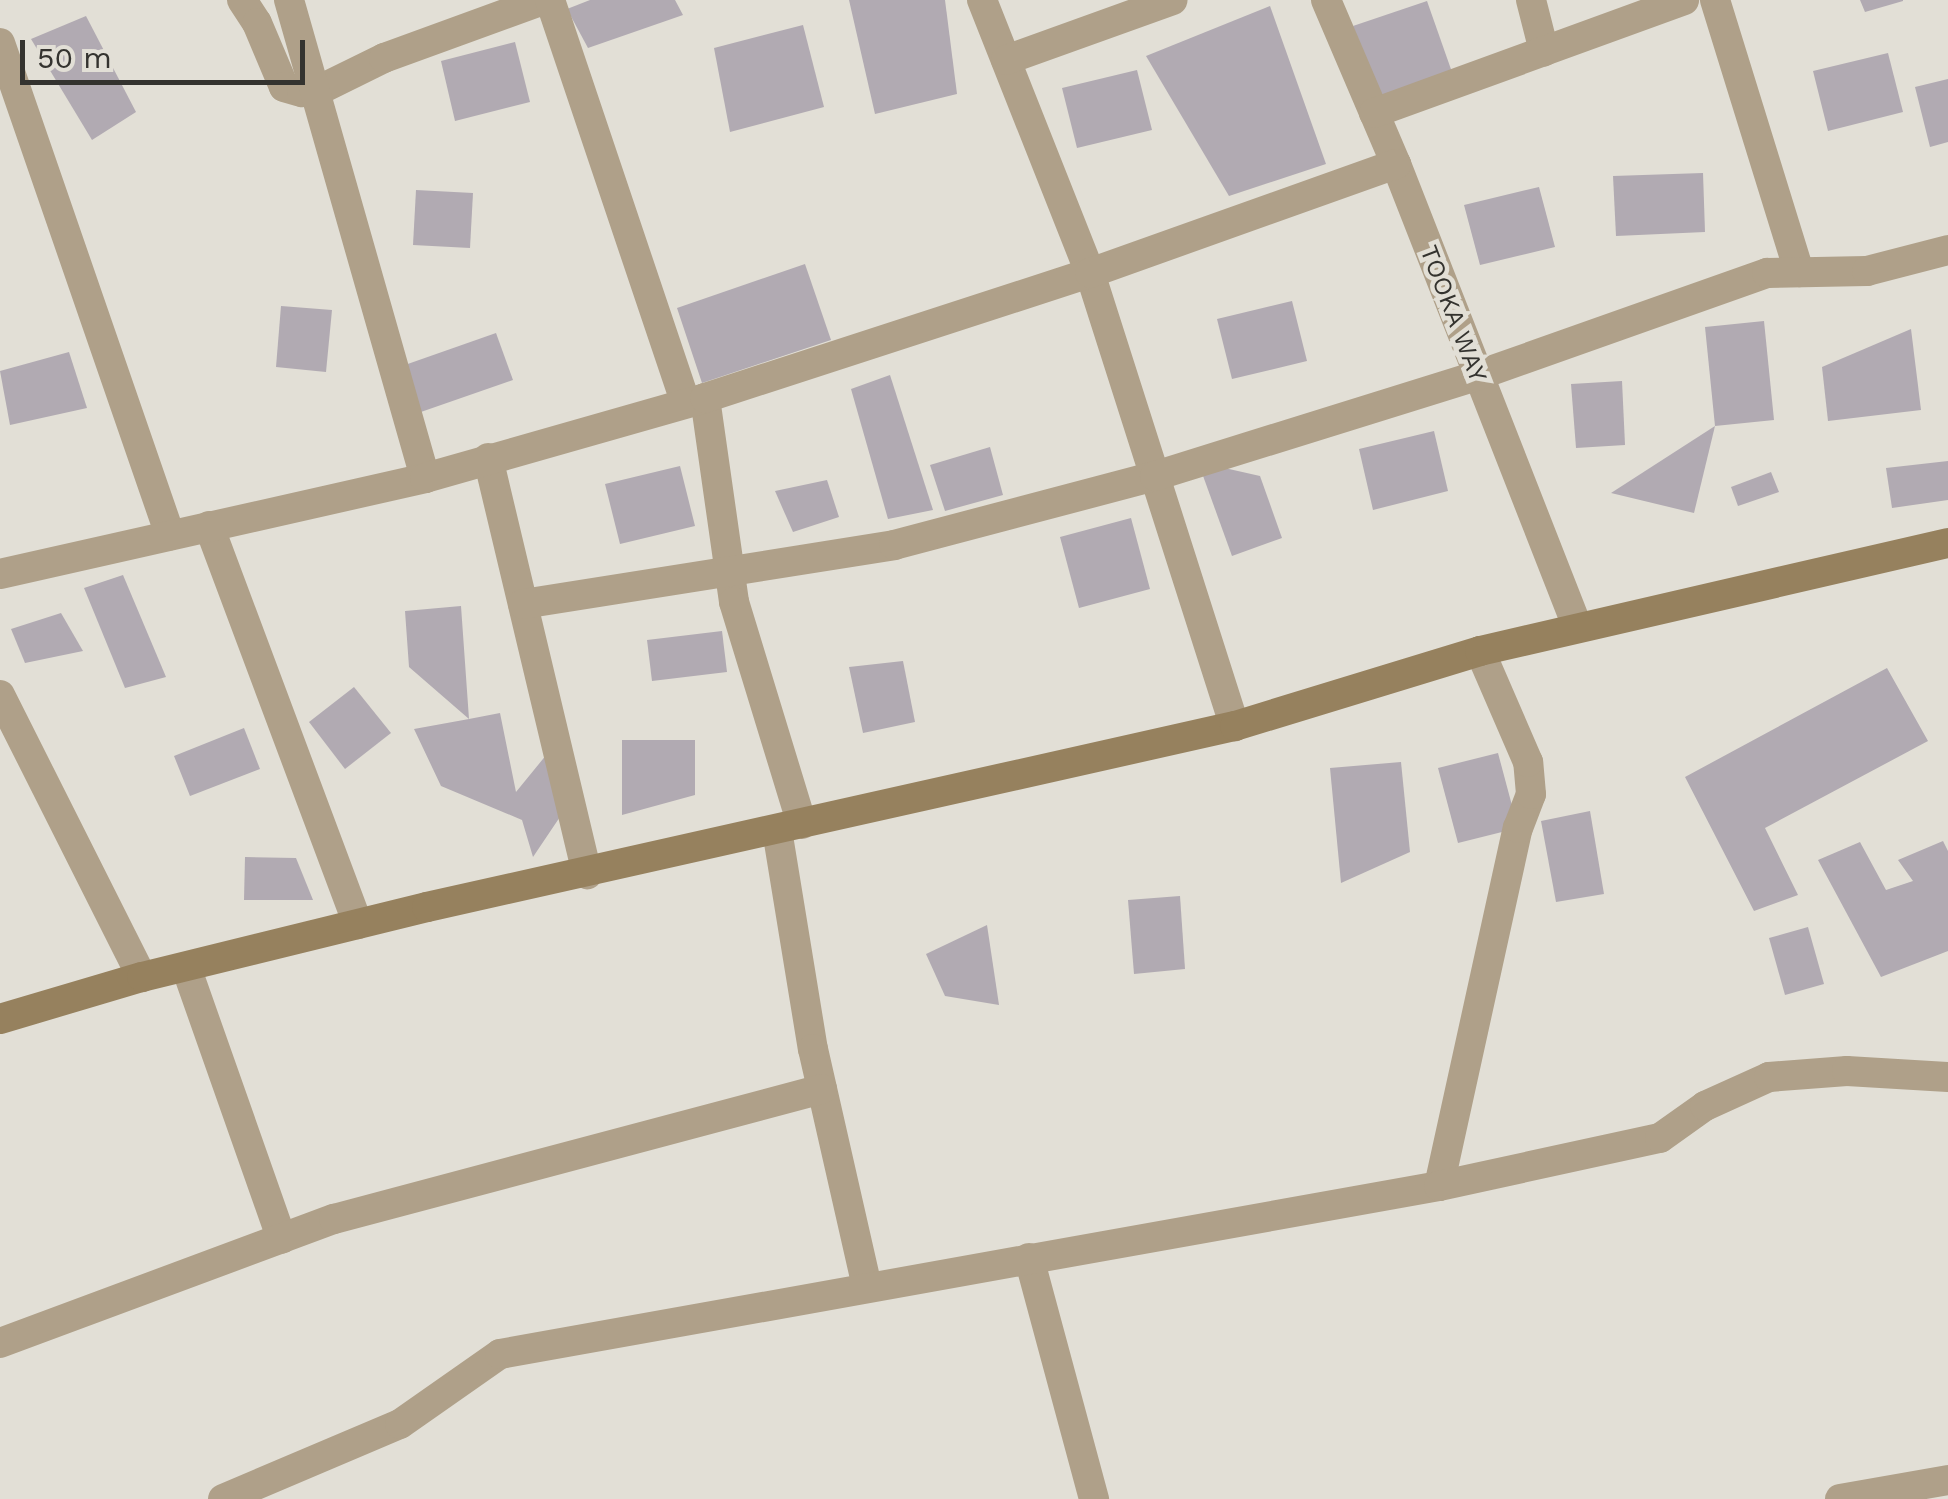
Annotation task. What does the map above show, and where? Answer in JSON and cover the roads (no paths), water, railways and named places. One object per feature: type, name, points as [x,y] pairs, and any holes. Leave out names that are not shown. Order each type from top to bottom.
[{"type":"street","points":[[242,0],[257,23],[284,88],[317,91],[384,58],[546,0],[696,401],[734,602],[789,827],[822,1089],[867,1287]]},
{"type":"street","points":[[289,0],[426,478]]},
{"type":"street","points":[[982,0],[1090,273],[1235,726]]},
{"type":"street","points":[[1006,60],[1172,0]]},
{"type":"street","name":"TOOKA WAY","points":[[1326,0],[1396,164],[1578,628]]},
{"type":"street","points":[[1531,0],[1544,51]]},
{"type":"street","points":[[1374,113],[1684,0]]},
{"type":"street","points":[[1714,0],[1799,272]]},
{"type":"street","points":[[0,44],[170,535]]},
{"type":"street","points":[[0,574],[426,478],[696,401],[1090,273],[1396,164]]},
{"type":"street","points":[[523,604],[894,545],[1155,476],[1476,376],[1768,273],[1868,271],[1948,250]]},
{"type":"street","points":[[488,458],[587,874]]},
{"type":"street","points":[[209,526],[358,924]]},
{"type":"street","points":[[0,1019],[186,966],[358,924],[1235,726],[1480,651],[1948,543]]},
{"type":"street","points":[[1439,1186],[1518,828],[1531,794],[1528,762],[1480,651]]},
{"type":"street","points":[[0,695],[78,858],[142,978]]},
{"type":"street","points":[[186,966],[282,1238]]},
{"type":"street","points":[[224,1499],[400,1424],[500,1354],[1439,1186],[1660,1138],[1706,1106],[1769,1077],[1847,1071],[1948,1077]]},
{"type":"street","points":[[0,1343],[334,1219],[822,1089]]},
{"type":"street","points":[[1029,1258],[1088,1498]]},
{"type":"street","points":[[1840,1499],[1948,1480]]}]
